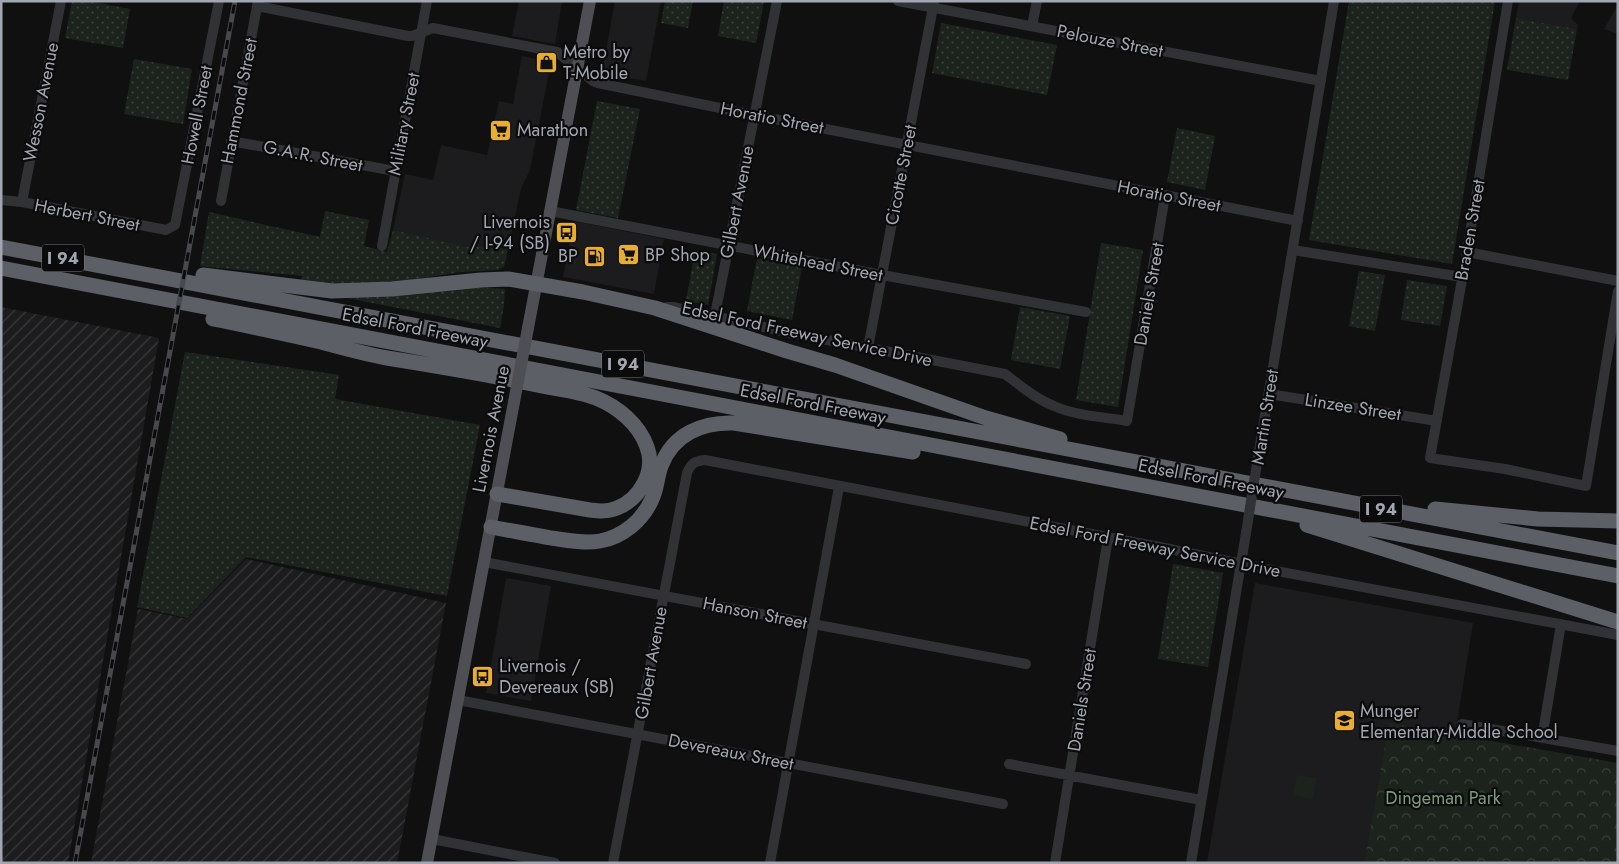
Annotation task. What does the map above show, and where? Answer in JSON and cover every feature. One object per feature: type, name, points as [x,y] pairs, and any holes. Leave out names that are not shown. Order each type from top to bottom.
[{"type":"highway","name":"Edsel Ford Freeway","points":[[1,247],[125,269],[1618,554]]},
{"type":"highway","name":"Edsel Ford Freeway","points":[[1,268],[1618,576]]},
{"type":"highway","points":[[125,269],[158,268],[332,291],[392,289],[508,279],[535,289],[655,308],[835,365],[986,418],[1057,437],[1121,459]]},
{"type":"highway","points":[[155,298],[218,320],[384,357],[485,374],[594,397],[630,420],[640,433],[649,452],[649,469],[640,490],[630,500],[611,510],[569,508],[497,494]]},
{"type":"highway","points":[[490,527],[576,542],[599,542],[614,537],[632,526],[648,508],[664,458],[676,442],[694,429],[716,424],[734,423],[960,460],[1010,460]]},
{"type":"highway","points":[[1291,492],[1344,494],[1400,505],[1455,512],[1538,519],[1618,521]]},
{"type":"highway","points":[[1268,510],[1376,547],[1618,622]]},
{"type":"main road","name":"Livernois Avenue","points":[[427,863],[590,1]]},
{"type":"street","name":"Wesson Avenue","points":[[22,202],[61,1]]},
{"type":"street","name":"Howell Street","points":[[172,228],[177,221],[219,1]]},
{"type":"street","name":"Military Street","points":[[382,246],[427,1]]},
{"type":"street","name":"Gilbert Avenue","points":[[715,315],[777,1]]},
{"type":"street","name":"Pelouze Street","points":[[898,1],[934,4],[1032,26],[1321,81]]},
{"type":"street","points":[[1032,26],[1036,1]]},
{"type":"street","name":"Martin Street","points":[[1191,863],[1226,663],[1258,457],[1334,1]]},
{"type":"street","name":"Braden Street","points":[[1508,1],[1468,252],[1430,458],[1505,469],[1586,486],[1618,291]]},
{"type":"street","name":"Horatio Street","points":[[257,4],[408,36],[433,28],[557,52],[593,82],[1298,221]]},
{"type":"street","name":"Hammond Street","points":[[221,201],[257,4]]},
{"type":"street","name":"Cicotte Street","points":[[868,348],[934,4]]},
{"type":"street","name":"G.A.R. Street","points":[[231,141],[396,171]]},
{"type":"street","name":"Daniels Street","points":[[1127,421],[1165,196]]},
{"type":"street","name":"Herbert Street","points":[[1,200],[22,202],[166,230],[172,228]]},
{"type":"street","name":"Whitehead Street","points":[[550,211],[1086,312]]},
{"type":"street","points":[[1293,250],[1462,277]]},
{"type":"street","points":[[1468,252],[1618,281]]},
{"type":"street","name":"Edsel Ford Freeway Service Drive","points":[[655,308],[673,307],[786,332],[1005,374],[1056,407],[1127,421]]},
{"type":"street","name":"Linzee Street","points":[[1269,394],[1437,421]]},
{"type":"street","name":"Edsel Ford Freeway Service Drive","points":[[692,464],[705,460],[1241,563],[1266,570],[1618,635]]},
{"type":"street","name":"Gilbert Avenue","points":[[613,863],[687,473],[692,464]]},
{"type":"street","points":[[770,863],[840,486]]},
{"type":"street","name":"Daniels Street","points":[[1055,863],[1108,538]]},
{"type":"street","name":"Hanson Street","points":[[484,562],[1026,664]]},
{"type":"street","points":[[1542,738],[1561,624]]},
{"type":"street","name":"Devereaux Street","points":[[458,700],[1004,804]]},
{"type":"street","points":[[1462,724],[1618,750]]},
{"type":"street","points":[[1009,764],[1201,800]]},
{"type":"street","points":[[432,839],[556,863]]},
{"type":"shaded area","points":[[519,1],[562,1],[555,44],[512,36]]},
{"type":"shaded area","points":[[615,1],[661,1],[646,81],[602,73]]},
{"type":"shaded area","points":[[1519,1],[1580,1],[1571,18],[1578,25],[1577,29],[1516,18]]},
{"type":"shaded area","points":[[1618,5],[1618,34],[1604,29]]},
{"type":"shaded area","points":[[522,56],[551,62],[530,170],[521,188],[510,241],[472,248],[393,230],[405,174],[433,180],[441,145],[487,155],[499,101],[513,104]]},
{"type":"shaded area","points":[[574,221],[664,239],[654,294],[563,277]]},
{"type":"shaded area","points":[[1,307],[159,338],[68,863],[1,863]]},
{"type":"shaded area","points":[[246,559],[446,603],[397,863],[91,863],[138,609],[187,619]]},
{"type":"shaded area","points":[[506,578],[551,586],[531,701],[486,693]]},
{"type":"shaded area","name":"Munger Elementary-Middle School","points":[[1255,583],[1473,623],[1455,735],[1389,724],[1364,863],[1207,863]]},
{"type":"green space","points":[[72,1],[88,1],[130,9],[123,48],[65,38]]},
{"type":"green space","points":[[665,1],[693,1],[688,28],[661,23]]},
{"type":"green space","points":[[724,1],[764,1],[756,43],[718,36]]},
{"type":"green space","points":[[1349,1],[1495,1],[1452,264],[1309,240]]},
{"type":"green space","points":[[1516,18],[1577,29],[1568,80],[1507,70]]},
{"type":"green space","points":[[941,23],[1057,45],[1047,95],[932,73]]},
{"type":"green space","points":[[134,59],[192,69],[183,124],[124,114]]},
{"type":"green space","points":[[597,101],[640,109],[618,218],[576,210]]},
{"type":"green space","points":[[1177,128],[1215,136],[1205,190],[1167,182]]},
{"type":"green space","points":[[325,211],[369,220],[364,246],[387,252],[393,230],[472,248],[510,241],[504,267],[498,270],[461,272],[404,281],[340,285],[301,280],[302,276],[200,266],[209,212],[320,237]]},
{"type":"green space","points":[[1101,243],[1143,250],[1118,407],[1076,400]]},
{"type":"green space","points":[[695,250],[717,254],[708,305],[686,301]]},
{"type":"green space","points":[[757,258],[802,267],[792,320],[747,311]]},
{"type":"green space","points":[[1359,271],[1385,275],[1375,331],[1349,326]]},
{"type":"green space","points":[[1407,280],[1447,286],[1440,326],[1401,320]]},
{"type":"green space","points":[[476,287],[505,289],[500,328],[347,298],[347,297]]},
{"type":"green space","points":[[1020,307],[1070,316],[1060,369],[1011,360]]},
{"type":"green space","points":[[185,352],[339,375],[335,399],[480,425],[447,596],[246,557],[187,618],[137,607]]},
{"type":"green space","points":[[1173,564],[1223,573],[1208,667],[1158,659]]},
{"type":"green space","name":"Dingeman Park","points":[[1389,723],[1618,763],[1618,863],[1364,863]]},
{"type":"green space","points":[[1297,775],[1317,778],[1313,799],[1293,795]]},
{"type":"railway","points":[[75,863],[235,1]]},
{"type":"place","name":"Metro by T-Mobile","points":[[547,62]]},
{"type":"place","name":"Marathon","points":[[501,130]]},
{"type":"place","name":"Livernois / I-94 (SB)","points":[[566,232]]},
{"type":"place","name":"BP Shop","points":[[629,255]]},
{"type":"place","name":"BP","points":[[594,256]]},
{"type":"place","name":"Livernois / Devereaux (SB)","points":[[483,676]]},
{"type":"place","name":"Munger Elementary-Middle School","points":[[1344,721]]}]
